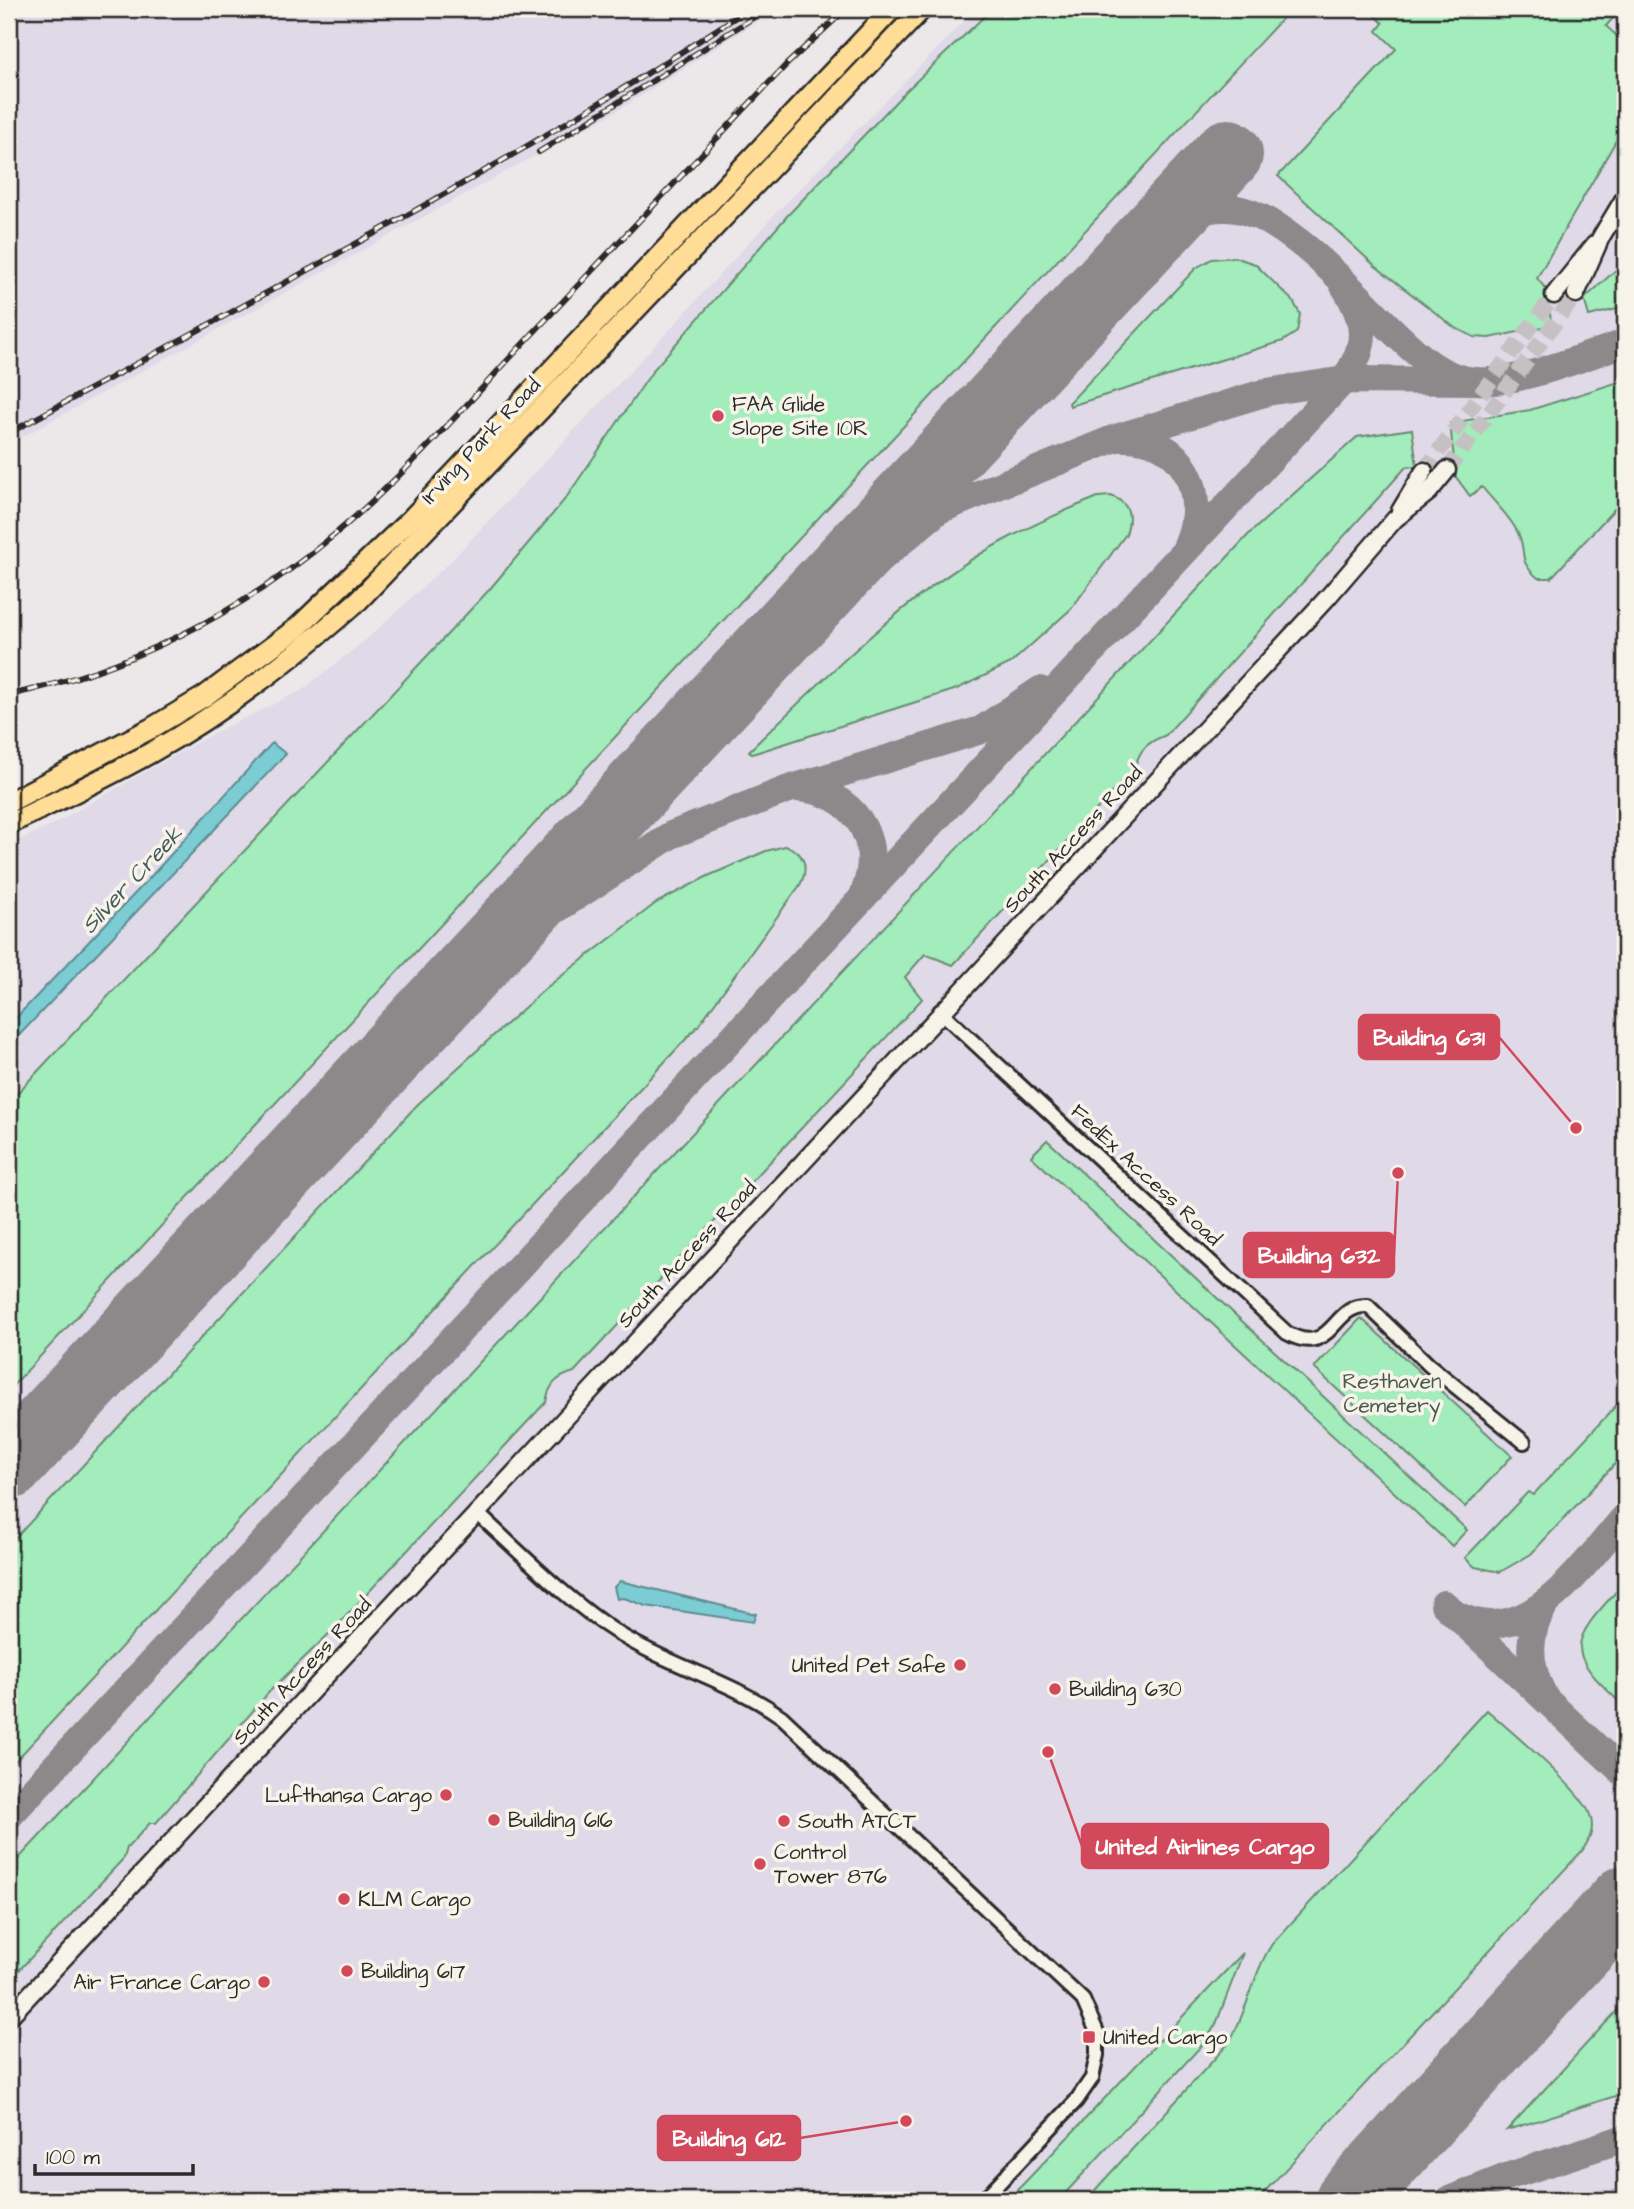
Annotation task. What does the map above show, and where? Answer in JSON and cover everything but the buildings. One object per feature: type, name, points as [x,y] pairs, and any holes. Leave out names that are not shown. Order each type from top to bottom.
[{"type":"main road","name":"Irving Park Road","points":[[9,802],[87,764],[205,696],[297,628],[420,509],[892,9]]},
{"type":"main road","name":"Irving Park Road","points":[[9,824],[120,770],[208,718],[272,672],[349,609],[412,547],[831,101],[922,9]]},
{"type":"street","points":[[1576,294],[1601,237],[1625,197]]},
{"type":"street","points":[[1554,295],[1569,272],[1601,237]]},
{"type":"street","name":"South Access Road","points":[[1395,519],[1429,492],[1447,470]]},
{"type":"street","name":"South Access Road","points":[[9,2017],[940,1011],[1310,617],[1395,519],[1424,471]]},
{"type":"street","name":"FedEx Access Road","points":[[940,1011],[1287,1333],[1300,1340],[1314,1341],[1325,1335],[1352,1308],[1368,1306],[1429,1365],[1524,1442]]},
{"type":"street","points":[[476,1512],[572,1599],[619,1634],[647,1650],[733,1686],[782,1717],[1083,2000],[1097,2032],[1097,2055],[1091,2078],[1076,2101],[984,2200]]},
{"type":"shaded area","points":[[9,9],[776,9],[622,108],[9,444]]},
{"type":"shaded area","points":[[976,9],[1625,9],[1625,2200],[9,2200],[9,845],[52,825],[214,733],[301,691],[367,639],[448,564],[663,337],[774,215]]},
{"type":"green space","points":[[903,9],[911,9],[575,363],[570,359]]},
{"type":"green space","points":[[992,9],[1291,9],[9,1390],[9,1102],[489,590],[566,498],[654,369],[788,215],[906,91]]},
{"type":"green space","points":[[1368,9],[1621,9],[1606,26],[1617,36],[1623,31],[1625,33],[1625,125],[1537,278],[1545,288],[1552,325],[1489,338],[1474,337],[1455,328],[1374,265],[1278,176],[1396,49],[1377,31],[1383,23]]},
{"type":"green space","points":[[1625,253],[1625,307],[1589,316],[1584,299],[1617,269]]},
{"type":"green space","points":[[1234,257],[1255,264],[1293,301],[1300,314],[1297,332],[1283,341],[1070,406],[1069,403],[1196,268],[1212,259]]},
{"type":"green space","points":[[1625,380],[1625,509],[1619,504],[1551,578],[1538,578],[1527,566],[1521,540],[1506,515],[1482,487],[1470,496],[1456,477],[1450,423],[1530,410]]},
{"type":"green space","points":[[547,393],[379,568],[308,634],[270,664],[176,727],[9,816],[9,809],[178,721]]},
{"type":"green space","points":[[1412,429],[1417,466],[1406,467],[1166,735],[1145,747],[1135,768],[953,965],[925,954],[905,977],[922,999],[574,1372],[555,1382],[549,1390],[546,1402],[336,1627],[270,1691],[156,1823],[150,1823],[127,1848],[124,1858],[9,1981],[9,1869],[1250,533],[1357,437]]},
{"type":"green space","points":[[1111,496],[1122,502],[1128,511],[1126,534],[1071,609],[1011,663],[957,689],[752,754],[749,751],[868,638],[932,586],[1001,542],[1061,512],[1098,497]]},
{"type":"green space","points":[[785,846],[801,856],[803,879],[698,1026],[9,1768],[9,1545],[417,1105],[546,988],[656,903],[708,876],[766,851]]},
{"type":"green space","points":[[1047,1140],[1467,1530],[1452,1546],[1031,1156]]},
{"type":"green space","name":"Resthaven Cemetery","points":[[1361,1318],[1512,1456],[1465,1507],[1314,1368]]},
{"type":"green space","points":[[1625,1396],[1625,1453],[1531,1554],[1500,1572],[1475,1567],[1465,1558],[1528,1492],[1533,1495]]},
{"type":"green space","points":[[1625,1582],[1625,1707],[1590,1672],[1582,1658],[1580,1646],[1592,1619]]},
{"type":"green space","points":[[1487,1710],[1560,1777],[1585,1805],[1592,1829],[1582,1851],[1257,2200],[1086,2200],[1228,2044],[1272,1944]]},
{"type":"green space","points":[[1243,1953],[1216,2024],[1204,2043],[1059,2200],[1008,2200]]},
{"type":"green space","points":[[1625,2002],[1625,2093],[1507,2130]]},
{"type":"water","points":[[272,743],[286,754],[9,1046],[9,1025],[145,883]]},
{"type":"water","points":[[620,1581],[756,1614],[753,1622],[646,1606],[624,1598],[617,1599],[614,1587]]},
{"type":"taxiway","points":[[1157,231],[1190,215],[1218,208],[1248,212],[1271,223],[1317,257],[1431,365],[1464,379],[1511,379],[1625,343]]},
{"type":"taxiway","points":[[9,1816],[1344,380],[1358,354],[1362,332],[1357,309],[1343,284]]},
{"type":"taxiway","points":[[705,717],[799,627],[939,510],[1113,439],[1267,392],[1344,380],[1474,381]]},
{"type":"taxiway","points":[[1121,438],[1143,440],[1161,446],[1175,457],[1186,471],[1193,488],[1195,506],[1187,545]]},
{"type":"taxiway","points":[[364,1082],[540,920],[671,835],[786,790],[981,730],[1040,690]]},
{"type":"taxiway","points":[[796,788],[816,791],[834,798],[860,821],[871,855],[870,873],[864,893]]},
{"type":"taxiway","points":[[1459,1616],[1485,1624],[1509,1622],[1531,1612],[1573,1577],[1625,1517]]},
{"type":"taxiway","points":[[1444,1604],[1625,1774]]},
{"type":"taxiway","points":[[1543,1694],[1534,1671],[1531,1649],[1535,1626],[1545,1604]]},
{"type":"taxiway","points":[[1449,2200],[1509,2176],[1625,2138]]},
{"type":"taxiway","points":[[1352,2200],[1380,2167]]},
{"type":"runway","points":[[9,1465],[1228,154]]},
{"type":"runway","points":[[1350,2200],[1625,1900]]},
{"type":"tunnel","points":[[1447,470],[1576,294]]},
{"type":"tunnel","points":[[1424,471],[1554,295]]},
{"type":"railway","points":[[9,433],[383,229],[567,122],[748,9]]},
{"type":"railway","points":[[539,152],[767,9]]},
{"type":"railway","points":[[9,695],[96,671],[181,635],[261,589],[334,535],[413,462],[786,65],[846,9]]},
{"type":"place","name":"FAA Glide Slope Site 10R","points":[[718,416]]},
{"type":"place","name":"Building 631","points":[[1576,1128]]},
{"type":"place","name":"Building 632","points":[[1398,1173]]},
{"type":"place","name":"United Pet Safe","points":[[960,1665]]},
{"type":"place","name":"Building 630","points":[[1055,1689]]},
{"type":"place","name":"United Airlines Cargo","points":[[1048,1752]]},
{"type":"place","name":"Lufthansa Cargo","points":[[446,1795]]},
{"type":"place","name":"Building 616","points":[[494,1820]]},
{"type":"place","name":"South ATCT","points":[[784,1821]]},
{"type":"place","name":"Control Tower 876","points":[[760,1864]]},
{"type":"place","name":"KLM Cargo","points":[[344,1899]]},
{"type":"place","name":"Building 617","points":[[347,1971]]},
{"type":"place","name":"Air France Cargo","points":[[264,1982]]},
{"type":"place","name":"United Cargo","points":[[1089,2037]]},
{"type":"place","name":"Building 612","points":[[906,2121]]},
{"type":"water label","name":"Silver Creek","points":[[132,880]]}]
